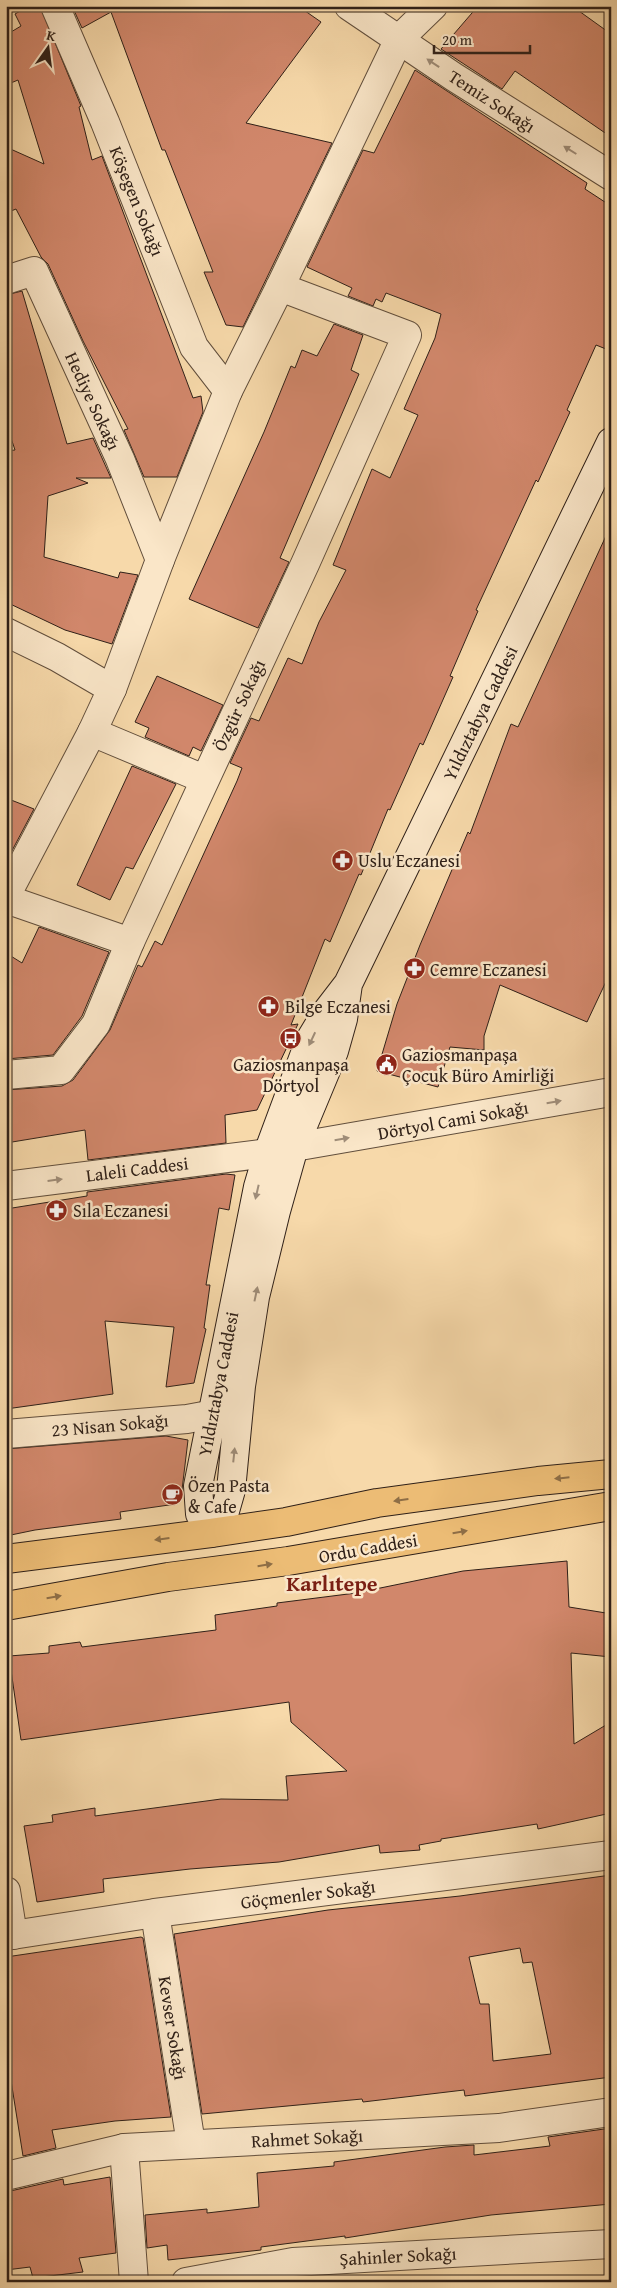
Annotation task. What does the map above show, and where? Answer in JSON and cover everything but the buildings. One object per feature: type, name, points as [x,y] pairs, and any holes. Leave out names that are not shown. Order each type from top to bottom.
[{"type":"main road","points":[[6,1559],[286,1522],[377,1503],[538,1481],[611,1474]]},
{"type":"main road","name":"Ordu Caddesi","points":[[6,1606],[611,1506]]},
{"type":"main road","points":[[211,1533],[217,1572]]},
{"type":"street","name":"Köşegen Sokağı","points":[[55,6],[105,122],[194,347],[228,391]]},
{"type":"street","name":"Temiz Sokağı","points":[[349,6],[611,176]]},
{"type":"street","points":[[130,942],[6,898],[112,690],[160,560],[228,391],[280,288],[399,39],[433,6]]},
{"type":"street","name":"Hediye Sokağı","points":[[6,280],[34,272],[120,459],[160,560]]},
{"type":"street","name":"Özgür Sokağı","points":[[6,1076],[61,1070],[96,1024],[130,942],[305,564],[407,335],[280,288]]},
{"type":"street","name":"Yıldıztabya Caddesi","points":[[348,984],[343,1019],[334,1051],[294,1147],[255,1297],[241,1386],[231,1490],[223,1518],[211,1533],[200,1514],[198,1486],[214,1414],[229,1326],[258,1187],[268,1153],[310,1040],[328,1010],[348,984],[611,442]]},
{"type":"street","points":[[6,632],[57,658],[112,690]]},
{"type":"street","points":[[92,732],[204,779]]},
{"type":"street","name":"Dörtyol Cami Sokağı","points":[[268,1153],[611,1092]]},
{"type":"street","name":"Laleli Caddesi","points":[[6,1186],[268,1153]]},
{"type":"street","name":"23 Nisan Sokağı","points":[[6,1434],[187,1419],[214,1414]]},
{"type":"street","name":"Göçmenler Sokağı","points":[[10,1936],[156,1913],[611,1855]]},
{"type":"street","points":[[6,1891],[10,1936]]},
{"type":"street","name":"Kevser Sokağı","points":[[156,1913],[192,2144]]},
{"type":"street","name":"Rahmet Sokağı","points":[[6,2176],[124,2148],[499,2128],[611,2112]]},
{"type":"street","points":[[124,2148],[134,2282]]},
{"type":"street","name":"Şahinler Sokağı","points":[[186,2282],[611,2244]]},
{"type":"place","name":"Uslu Eczanesi","points":[[342,860]]},
{"type":"place","name":"Cemre Eczanesi","points":[[414,969]]},
{"type":"place","name":"Bilge Eczanesi","points":[[269,1006]]},
{"type":"place","name":"Gaziosmanpaşa Dörtyol","points":[[291,1039]]},
{"type":"place","name":"Gaziosmanpaşa Çocuk Büro Amirliği","points":[[386,1064]]},
{"type":"place","name":"Sıla Eczanesi","points":[[57,1210]]},
{"type":"place","name":"Özen Pasta & Cafe","points":[[172,1495]]},
{"type":"district","name":"Karlıtepe","points":[[332,1583]]}]
